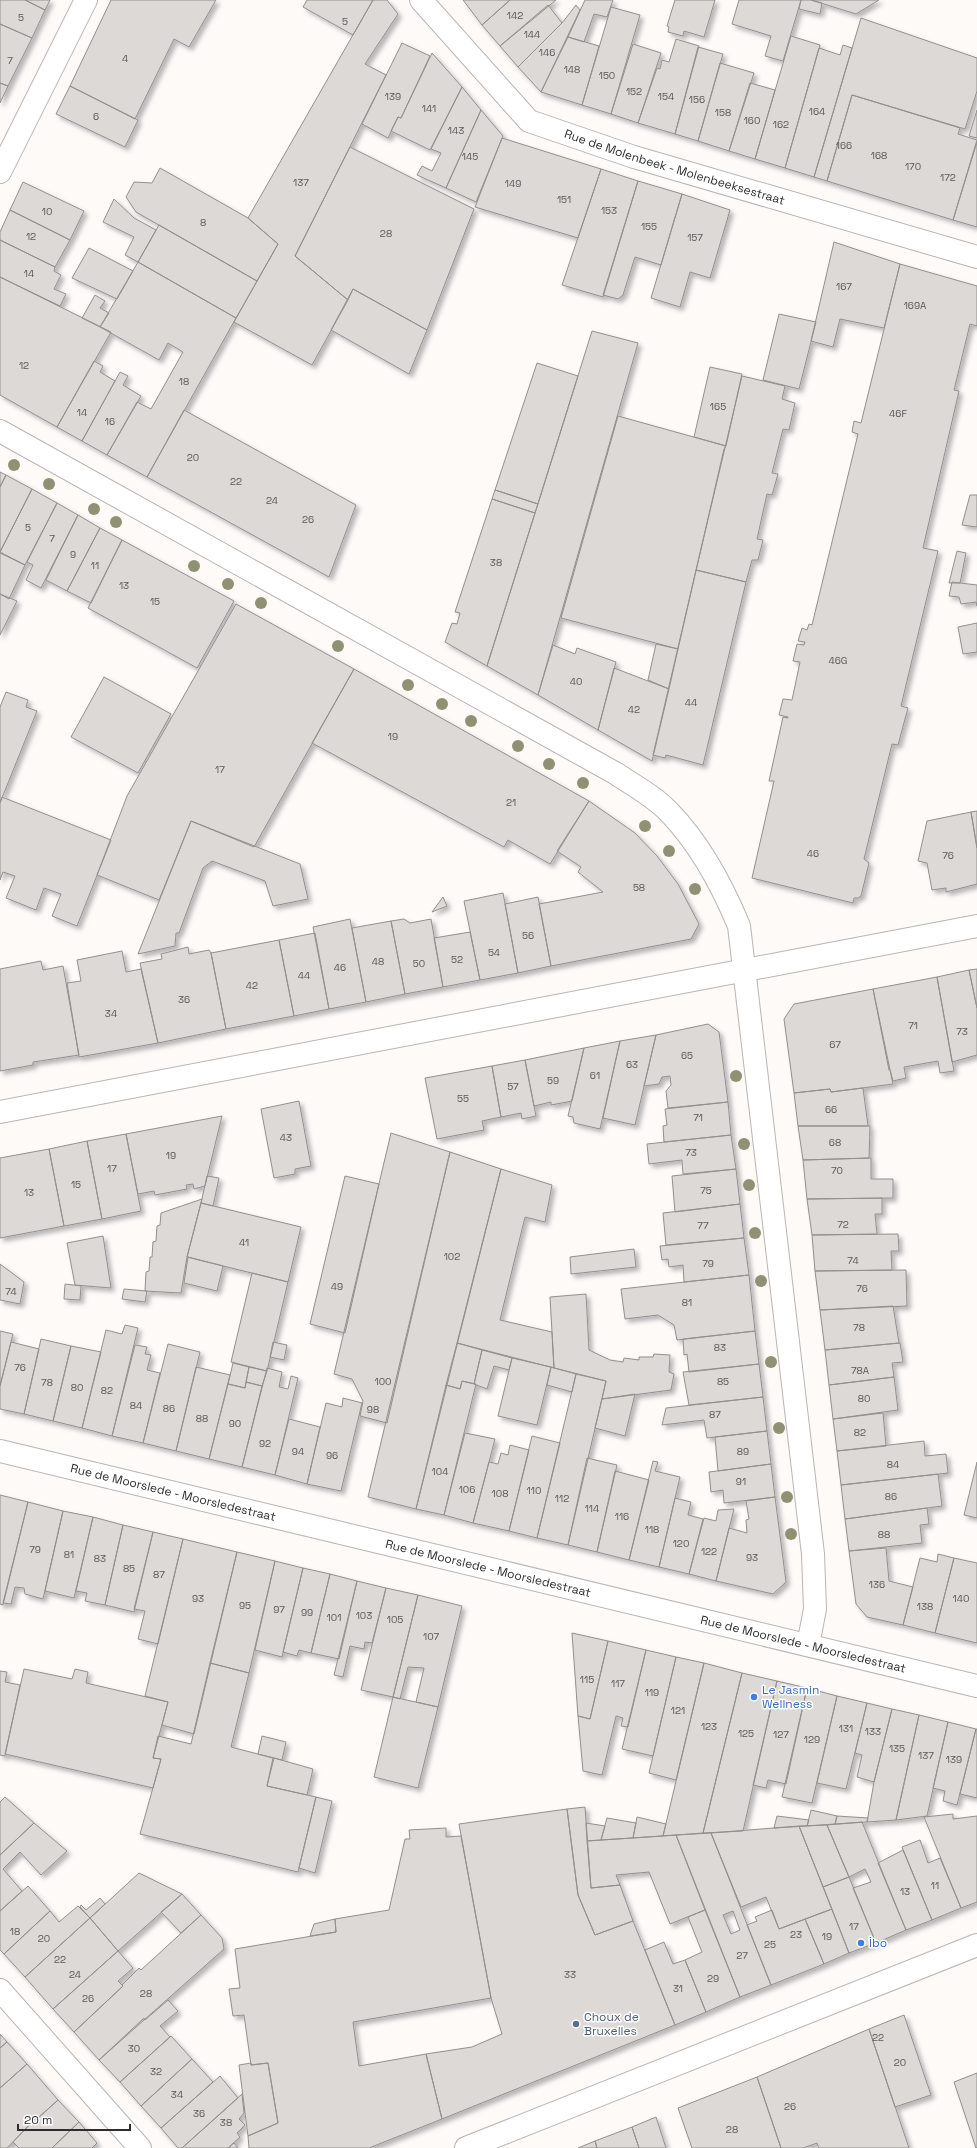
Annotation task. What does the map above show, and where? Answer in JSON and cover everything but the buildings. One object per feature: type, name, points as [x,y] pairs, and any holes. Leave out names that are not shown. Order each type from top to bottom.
[{"type":"street","points":[[0,172],[86,0]]},
{"type":"street","name":"Rue de Molenbeek - Molenbeeksestraat","points":[[421,0],[529,121],[634,157],[977,257]]},
{"type":"street","points":[[0,431],[615,773],[669,811],[689,834],[724,892],[739,926],[813,1554],[815,1609],[808,1645]]},
{"type":"street","points":[[0,1112],[977,926]]},
{"type":"street","name":"Rue de Moorslede - Moorsledestraat","points":[[0,1451],[977,1686]]},
{"type":"street","points":[[466,2148],[977,1945]]},
{"type":"street","points":[[0,1990],[140,2148]]},
{"type":"place","name":"Le Jasmin Wellness","points":[[754,1697]]},
{"type":"place","name":"İbo","points":[[861,1943]]},
{"type":"place","name":"Choux de Bruxelles","points":[[576,2024]]}]
